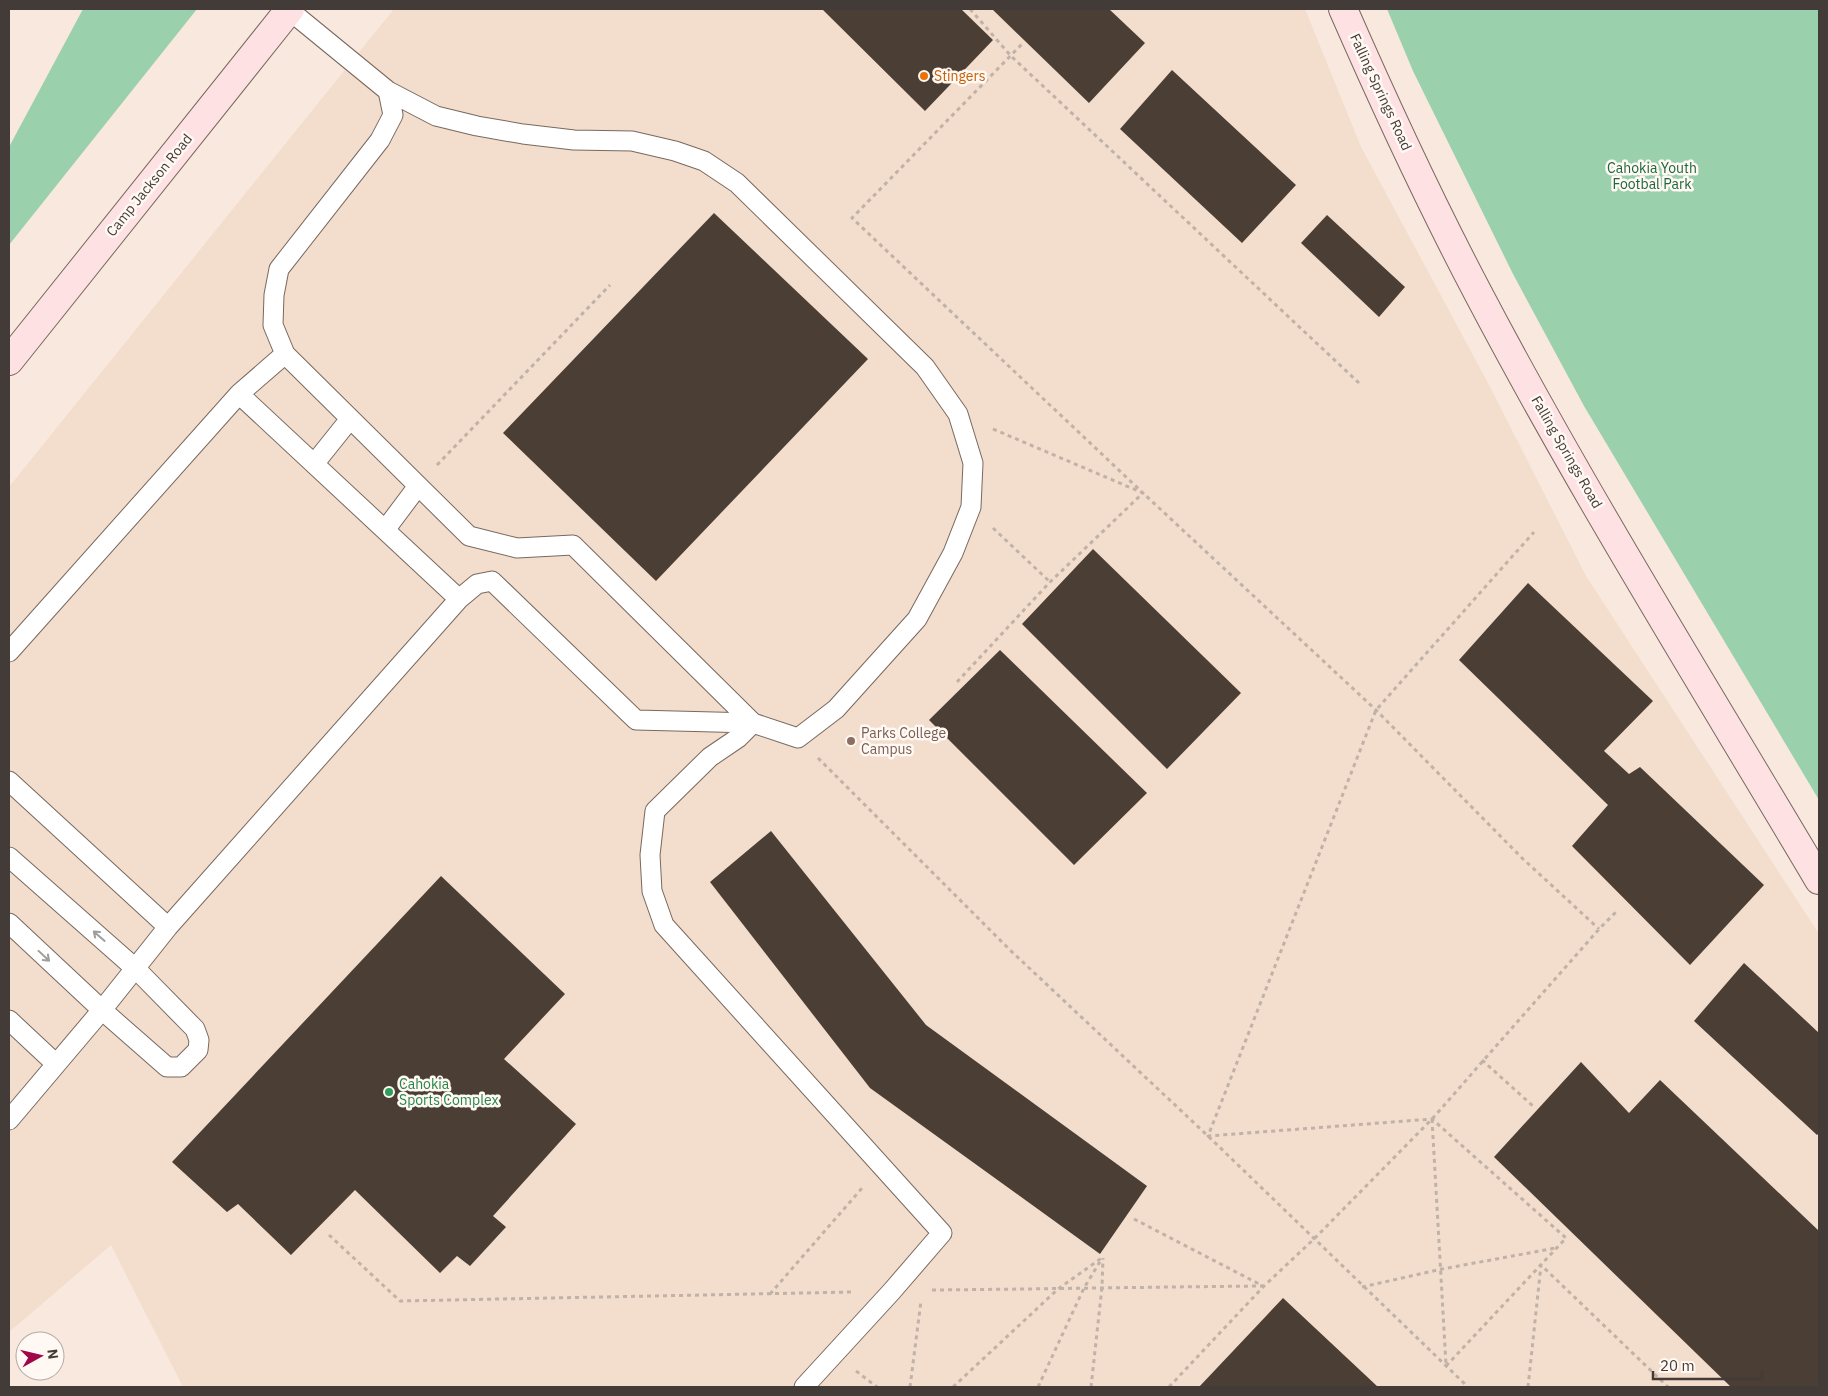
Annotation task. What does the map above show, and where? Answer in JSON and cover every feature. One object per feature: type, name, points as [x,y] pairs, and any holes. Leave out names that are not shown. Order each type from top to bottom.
[{"type":"street","name":"Camp Jackson Road","points":[[9,360],[289,9]]},
{"type":"street","name":"Falling Springs Road","points":[[1343,9],[1388,111],[1477,292],[1567,455],[1819,880]]},
{"type":"lane","points":[[9,1120],[136,969],[168,927],[459,599],[477,584],[492,582],[636,720],[753,723],[798,738],[836,709],[917,618],[953,553],[971,507],[972,463],[958,414],[925,367],[737,183],[704,162],[675,151],[632,141],[574,140],[523,134],[436,116],[388,91],[289,9]]},
{"type":"lane","points":[[388,91],[393,115],[380,140],[279,269],[274,295],[273,325],[285,354],[469,536],[517,548],[572,545],[753,723]]},
{"type":"lane","points":[[9,652],[239,394],[285,354]]},
{"type":"lane","points":[[239,394],[459,599]]},
{"type":"lane","points":[[314,464],[350,419]]},
{"type":"lane","points":[[385,530],[418,486]]},
{"type":"lane","points":[[753,723],[738,738],[710,757],[655,811],[650,855],[652,891],[664,925],[942,1232],[892,1291],[804,1387]]},
{"type":"lane","points":[[9,781],[168,927]]},
{"type":"lane","points":[[9,857],[136,969],[195,1029],[199,1040],[198,1050],[181,1067],[167,1067],[102,1010],[9,923]]},
{"type":"lane","points":[[9,1020],[56,1064]]},
{"type":"path","points":[[970,9],[1011,56],[1359,383]]},
{"type":"path","points":[[1022,44],[852,218],[1376,710],[1522,858],[1599,929]]},
{"type":"path","points":[[418,486],[610,285]]},
{"type":"path","points":[[958,414],[1143,493]]},
{"type":"path","points":[[957,682],[1050,582],[1143,493]]},
{"type":"path","points":[[971,507],[1050,582]]},
{"type":"path","points":[[1208,1136],[1376,710],[1534,532]]},
{"type":"path","points":[[798,738],[1010,950],[1208,1136],[1362,1287],[1468,1387]]},
{"type":"path","points":[[1169,1387],[1264,1286],[1314,1239],[1432,1119],[1482,1060],[1617,911]]},
{"type":"path","points":[[1482,1060],[1534,1107]]},
{"type":"path","points":[[1208,1136],[1432,1119],[1566,1238],[1446,1366]]},
{"type":"path","points":[[1432,1119],[1446,1366]]},
{"type":"path","points":[[770,1294],[864,1184]]},
{"type":"path","points":[[1134,1220],[1264,1286]]},
{"type":"path","points":[[329,1235],[400,1300],[1102,1287],[1264,1286]]},
{"type":"path","points":[[1362,1287],[1442,1269],[1557,1248]]},
{"type":"path","points":[[1091,1387],[1102,1287],[1103,1257]]},
{"type":"path","points":[[1038,1387],[1084,1288],[1103,1257]]},
{"type":"path","points":[[953,1387],[1058,1289],[1103,1257]]},
{"type":"path","points":[[1528,1387],[1541,1265]]},
{"type":"path","points":[[1541,1265],[1668,1387]]},
{"type":"path","points":[[910,1387],[923,1290]]},
{"type":"shaded area","name":"Parks College Campus","points":[[394,9],[1305,9],[1361,147],[1488,383],[1586,576],[1819,934],[1819,1387],[183,1387],[111,1245],[9,1332],[9,487]]},
{"type":"green space","points":[[83,9],[197,9],[9,245],[9,147]]},
{"type":"green space","name":"Cahokia Youth Footbal Park","points":[[1387,9],[1819,9],[1819,800],[1584,406],[1513,274],[1413,71]]},
{"type":"building","name":"Stingers","points":[[822,9],[961,9],[993,40],[925,111]]},
{"type":"building","points":[[992,9],[1109,9],[1145,43],[1089,103]]},
{"type":"building","points":[[1172,70],[1296,185],[1242,243],[1120,129]]},
{"type":"building","points":[[714,213],[868,359],[656,581],[503,433]]},
{"type":"building","points":[[1327,215],[1405,287],[1379,317],[1301,243]]},
{"type":"building","points":[[1093,549],[1241,693],[1167,769],[1022,624]]},
{"type":"building","points":[[1528,583],[1653,701],[1604,751],[1629,774],[1640,767],[1764,885],[1690,965],[1572,846],[1608,805],[1459,660]]},
{"type":"building","points":[[1000,650],[1147,793],[1074,865],[929,720]]},
{"type":"building","points":[[771,831],[926,1025],[1147,1186],[1100,1254],[870,1088],[710,882]]},
{"type":"building","name":"Cahokia Sports Complex","points":[[441,876],[565,994],[504,1059],[576,1124],[493,1216],[506,1227],[470,1266],[457,1256],[440,1273],[355,1190],[291,1255],[238,1204],[227,1212],[172,1162]]},
{"type":"building","points":[[1744,963],[1819,1033],[1819,1133],[1817,1135],[1694,1021]]},
{"type":"building","points":[[1581,1062],[1629,1113],[1660,1080],[1819,1231],[1819,1387],[1731,1387],[1494,1157]]},
{"type":"building","points":[[1283,1298],[1378,1387],[1199,1387]]},
{"type":"place","name":"Stingers","points":[[924,76]]},
{"type":"place","name":"Parks College Campus","points":[[851,741]]},
{"type":"place","name":"Cahokia Sports Complex","points":[[389,1092]]}]
